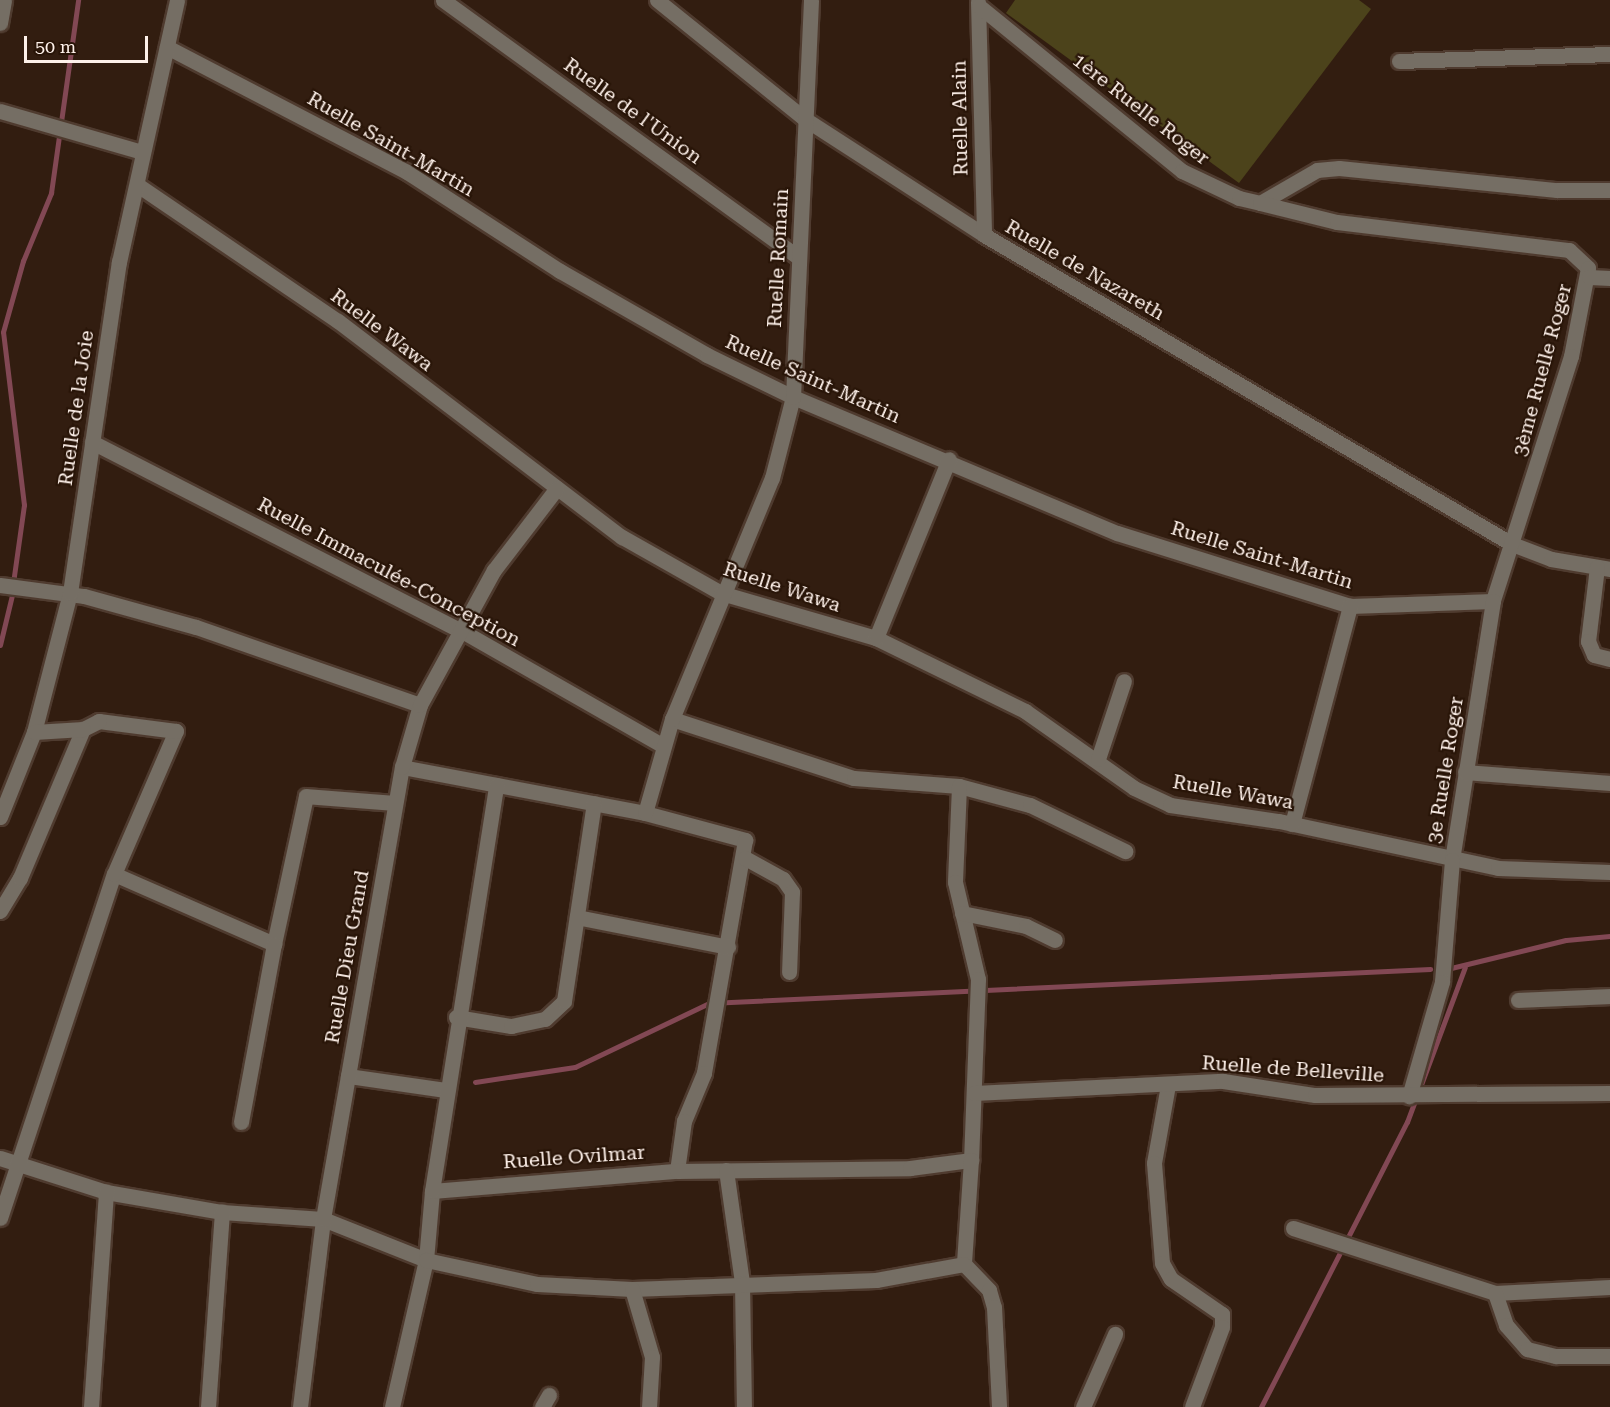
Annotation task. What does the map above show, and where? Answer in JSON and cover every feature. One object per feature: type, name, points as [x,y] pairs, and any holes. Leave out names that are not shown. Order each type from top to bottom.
[{"type":"street","points":[[0,23],[4,0]]},
{"type":"street","name":"Ruelle de la Joie","points":[[0,817],[34,732],[70,593],[119,262],[139,186],[142,152],[177,0]]},
{"type":"street","name":"Ruelle de l'Union","points":[[442,0],[798,257]]},
{"type":"street","name":"Ruelle de Nazareth","points":[[657,0],[805,119],[984,235],[1512,544],[1551,559],[1604,568]]},
{"type":"street","name":"Ruelle Romain","points":[[645,813],[662,745],[721,593],[772,478],[793,397],[811,0]]},
{"type":"street","name":"1ère Ruelle Roger","points":[[978,3],[1182,171],[1210,188],[1260,203]]},
{"type":"street","name":"Ruelle Alain","points":[[978,3],[984,235]]},
{"type":"street","name":"Ruelle Saint-Martin","points":[[167,47],[407,172],[560,271],[793,397],[949,459],[1117,533],[1350,606],[1493,601]]},
{"type":"street","points":[[1399,60],[1610,54]]},
{"type":"street","points":[[0,111],[46,123],[86,138],[142,152]]},
{"type":"street","points":[[1260,203],[1317,170],[1339,168],[1557,190],[1610,190]]},
{"type":"street","name":"Ruelle Wawa","points":[[139,186],[338,321],[622,537],[721,593],[876,638],[1025,711],[1098,759],[1134,788],[1170,806],[1292,824],[1452,860],[1522,870],[1610,872]]},
{"type":"street","name":"3ème Ruelle Roger","points":[[1260,203],[1337,222],[1569,250],[1585,261],[1589,277],[1553,420],[1493,601]]},
{"type":"street","points":[[1589,277],[1610,278]]},
{"type":"street","name":"Ruelle Immaculée-Conception","points":[[92,442],[462,631],[662,745]]},
{"type":"street","points":[[876,638],[949,459]]},
{"type":"street","name":"Ruelle Dieu Grand","points":[[300,1407],[323,1219],[402,767],[420,705],[494,570],[557,488]]},
{"type":"street","points":[[1604,568],[1588,641],[1594,655],[1610,659]]},
{"type":"street","points":[[0,585],[70,593],[196,627],[420,705]]},
{"type":"street","name":"3e Ruelle Roger","points":[[1415,1097],[1442,982],[1452,860],[1464,772],[1493,601]]},
{"type":"street","points":[[1292,824],[1350,606]]},
{"type":"street","points":[[1098,759],[1124,681]]},
{"type":"street","points":[[672,719],[854,778],[959,786],[1030,805],[1125,851]]},
{"type":"street","points":[[0,1218],[114,874],[176,731],[99,722],[83,729],[34,732]]},
{"type":"street","points":[[0,911],[20,878],[83,729]]},
{"type":"street","points":[[402,767],[645,813],[738,836],[747,846],[704,1072],[684,1121],[677,1171]]},
{"type":"street","points":[[1464,772],[1610,783]]},
{"type":"street","points":[[392,1407],[426,1260],[445,1090],[496,785]]},
{"type":"street","points":[[959,786],[955,882],[978,979],[971,1160],[964,1264],[988,1290],[994,1307],[999,1407]]},
{"type":"street","points":[[241,1122],[274,944],[306,796],[394,803]]},
{"type":"street","points":[[456,1017],[511,1026],[556,1011],[564,1001],[594,803]]},
{"type":"street","points":[[745,858],[783,879],[792,892],[789,972]]},
{"type":"street","points":[[114,874],[274,944]]},
{"type":"street","points":[[962,913],[1026,926],[1055,940]]},
{"type":"street","points":[[577,917],[728,947]]},
{"type":"street","points":[[1518,1000],[1610,996]]},
{"type":"street","points":[[348,1076],[445,1090]]},
{"type":"street","name":"Ruelle de Belleville","points":[[974,1093],[1222,1081],[1315,1095],[1415,1097],[1610,1094]]},
{"type":"street","points":[[1168,1085],[1152,1198],[1162,1263],[1171,1279],[1222,1314],[1192,1407]]},
{"type":"street","points":[[0,1158],[106,1192],[222,1212],[323,1219],[426,1260],[537,1284],[632,1289],[742,1283],[876,1280],[964,1264]]},
{"type":"street","name":"Ruelle Ovilmar","points":[[432,1191],[677,1171],[910,1168],[971,1160]]},
{"type":"street","points":[[726,1170],[742,1283],[744,1407]]},
{"type":"street","points":[[91,1407],[106,1192]]},
{"type":"street","points":[[208,1407],[222,1212]]},
{"type":"street","points":[[1293,1228],[1366,1247],[1495,1293],[1610,1287]]},
{"type":"street","points":[[632,1289],[652,1357],[649,1407]]},
{"type":"street","points":[[1495,1293],[1506,1325],[1527,1348],[1556,1356],[1610,1356]]},
{"type":"street","points":[[1083,1407],[1115,1334]]},
{"type":"shaded area","points":[[1015,0],[1359,0],[1371,9],[1239,183],[1006,13]]},
{"type":"waterway","points":[[13,583],[24,505],[3,332],[23,261],[51,193],[78,0]]},
{"type":"waterway","points":[[0,645],[12,595]]},
{"type":"waterway","points":[[1451,968],[1566,940],[1610,936]]},
{"type":"waterway","points":[[1261,1407],[1407,1122],[1465,967]]},
{"type":"waterway","points":[[475,1082],[575,1067],[709,1003],[1430,969]]}]
